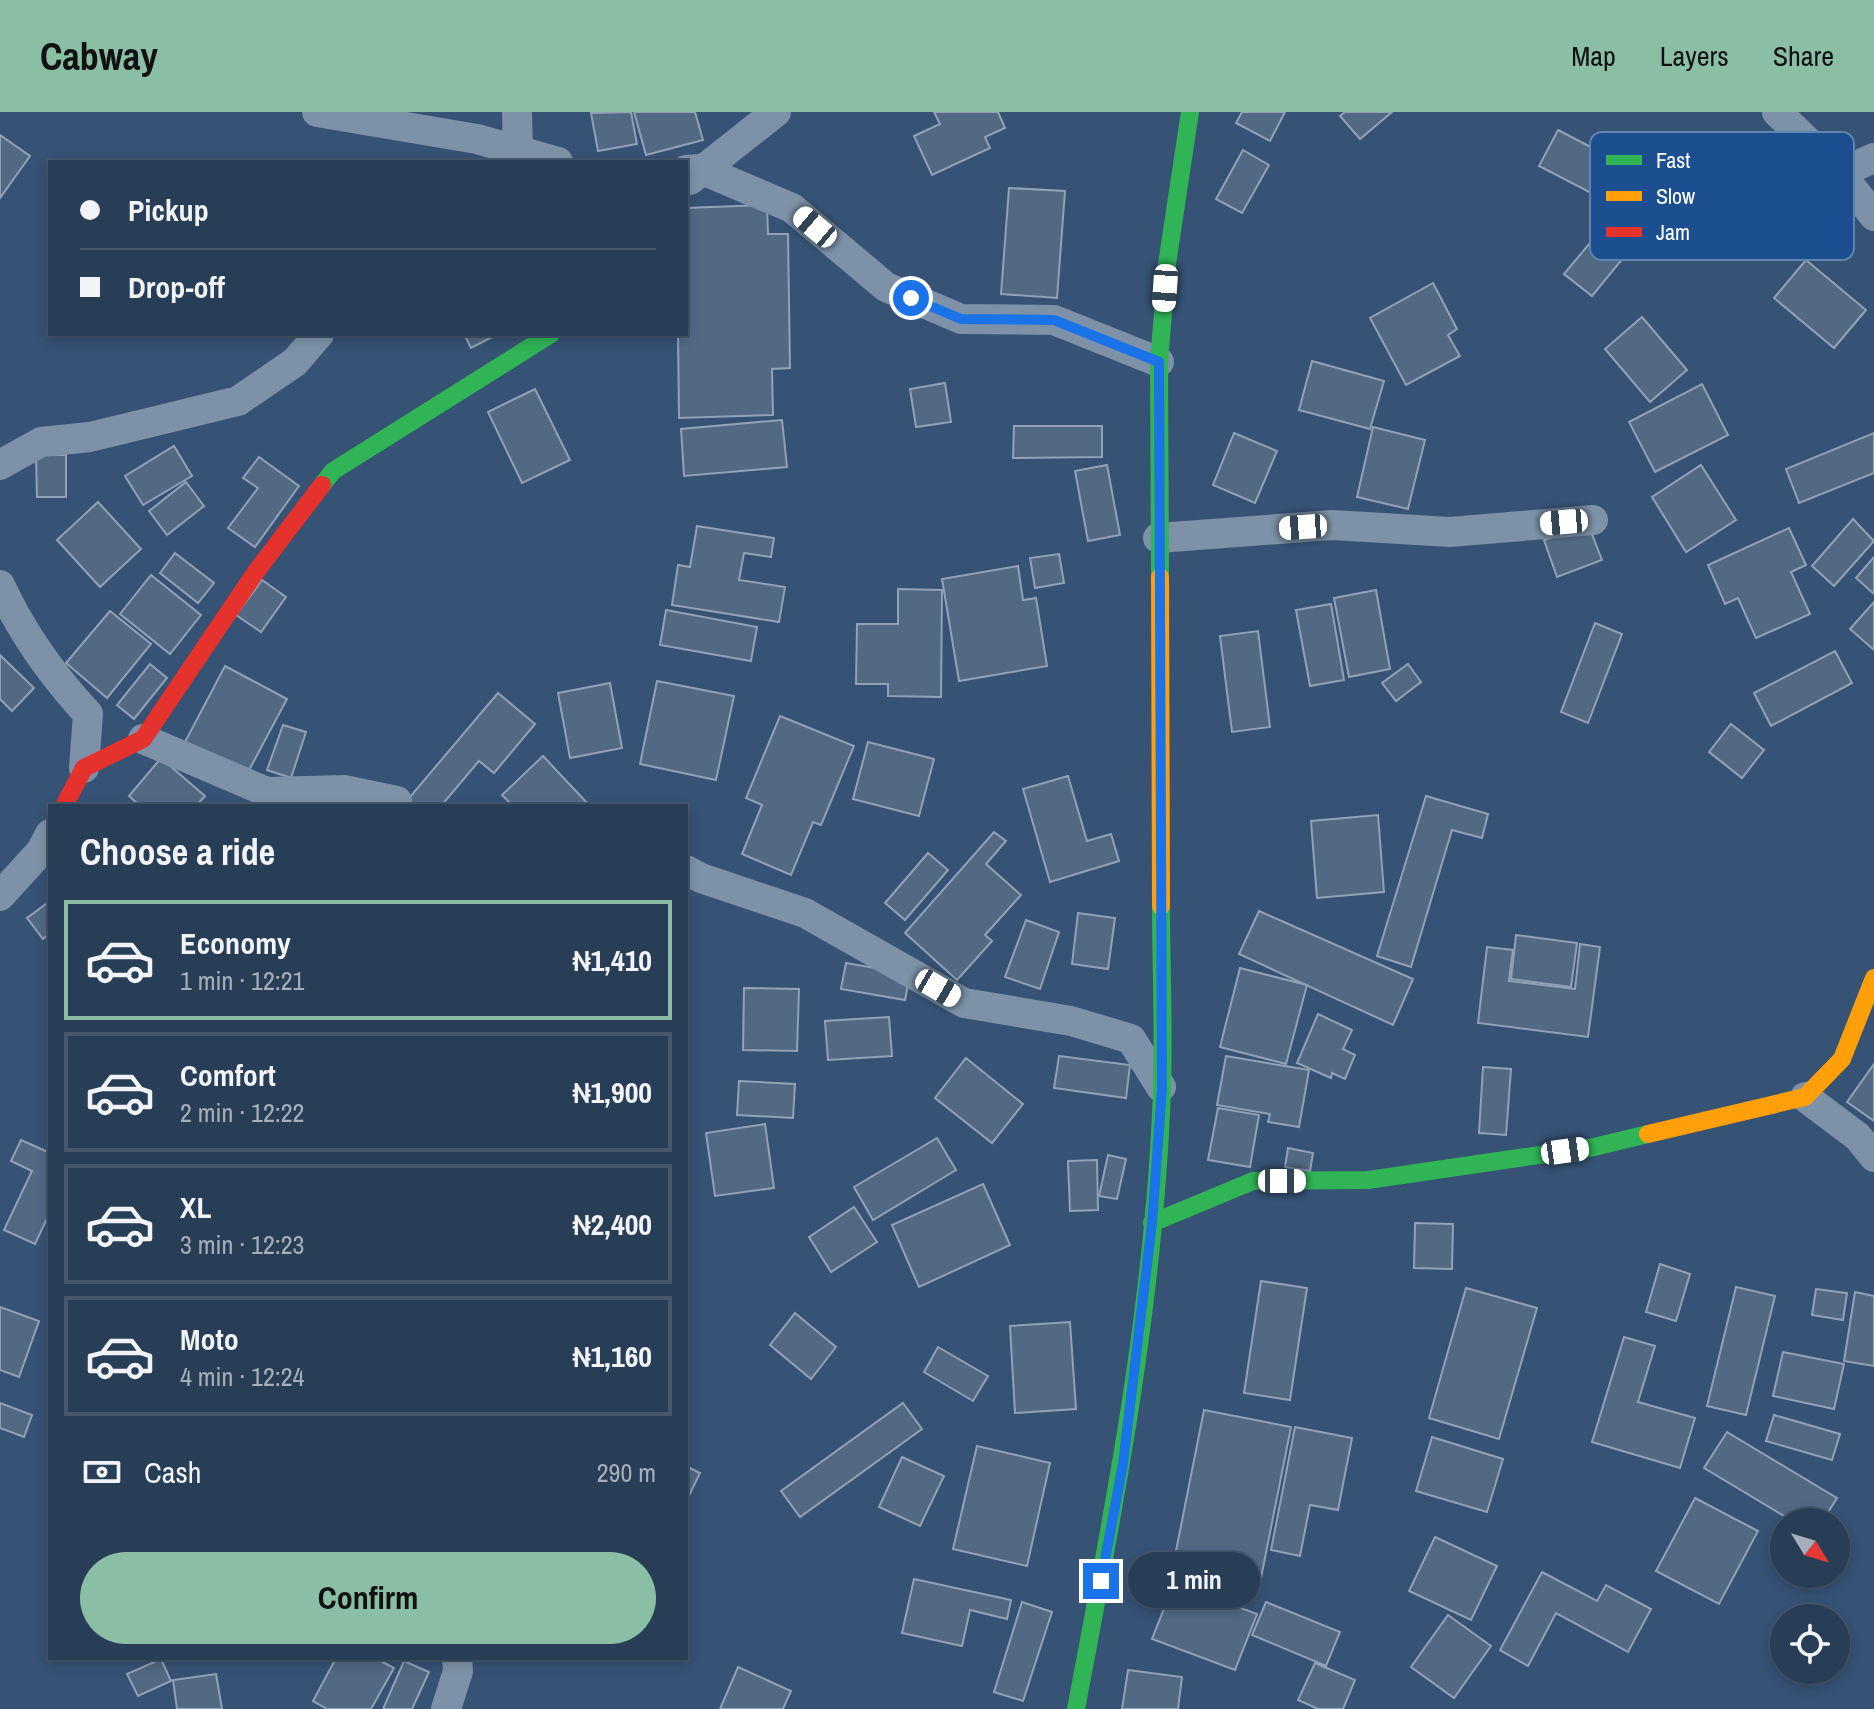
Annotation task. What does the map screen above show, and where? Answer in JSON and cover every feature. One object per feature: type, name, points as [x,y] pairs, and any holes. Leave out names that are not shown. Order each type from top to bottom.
[{"type":"main road","points":[[1076,1709],[1123,1464],[1152,1223],[1162,1089],[1164,948],[1158,538],[1159,362],[1167,264],[1190,112]]},
{"type":"main road","points":[[65,804],[84,768],[143,739],[255,573],[333,471],[548,336]]},
{"type":"main road","points":[[1152,1223],[1253,1181],[1368,1180],[1564,1151],[1805,1097],[1824,1085],[1844,1061],[1874,978]]},
{"type":"street","points":[[317,112],[477,139],[551,160]]},
{"type":"street","points":[[517,112],[518,151]]},
{"type":"street","points":[[691,175],[776,112]]},
{"type":"street","points":[[1777,112],[1798,132]]},
{"type":"street","points":[[1854,167],[1874,158]]},
{"type":"street","points":[[691,175],[792,208],[886,287],[961,319],[1054,320],[1159,362]]},
{"type":"street","points":[[1854,191],[1874,216]]},
{"type":"street","points":[[0,465],[41,442],[90,437],[238,401],[295,362],[317,336]]},
{"type":"street","points":[[1158,538],[1332,525],[1450,532],[1593,520]]},
{"type":"street","points":[[0,585],[12,611],[52,675],[88,714],[84,768]]},
{"type":"street","points":[[143,739],[267,792],[344,790],[397,801]]},
{"type":"street","points":[[0,896],[41,851],[48,838]]},
{"type":"street","points":[[688,871],[805,913],[964,1003],[1071,1021],[1131,1039],[1162,1089]]},
{"type":"street","points":[[1805,1097],[1858,1137],[1874,1157]]},
{"type":"street","points":[[446,1709],[458,1671],[457,1660]]},
{"type":"building","points":[[631,112],[637,144],[598,151],[591,113]]},
{"type":"building","points":[[634,112],[695,112],[703,140],[646,155]]},
{"type":"building","points":[[934,112],[998,112],[1005,128],[985,137],[990,148],[932,175],[914,136],[940,124]]},
{"type":"building","points":[[1242,112],[1285,112],[1270,141],[1236,123]]},
{"type":"building","points":[[1345,112],[1392,112],[1360,139],[1340,116]]},
{"type":"building","points":[[1558,130],[1590,147],[1590,192],[1539,166]]},
{"type":"building","points":[[0,135],[30,156],[0,198]]},
{"type":"building","points":[[1243,150],[1269,165],[1242,213],[1216,199]]},
{"type":"building","points":[[1009,188],[1065,191],[1057,298],[1001,294]]},
{"type":"building","points":[[767,205],[768,234],[788,234],[790,368],[772,369],[773,415],[679,418],[678,336],[688,336],[688,208]]},
{"type":"building","points":[[1590,243],[1590,260],[1621,260],[1592,296],[1564,274]]},
{"type":"building","points":[[1806,260],[1866,310],[1834,348],[1774,298]]},
{"type":"building","points":[[1433,283],[1457,329],[1448,335],[1460,356],[1406,385],[1370,318]]},
{"type":"building","points":[[1642,317],[1687,370],[1650,402],[1605,349]]},
{"type":"building","points":[[465,336],[494,336],[471,348]]},
{"type":"building","points":[[1312,361],[1384,381],[1370,429],[1299,410]]},
{"type":"building","points":[[945,383],[951,422],[916,427],[910,389]]},
{"type":"building","points":[[1702,384],[1728,435],[1655,472],[1629,422]]},
{"type":"building","points":[[535,389],[570,460],[522,483],[488,412]]},
{"type":"building","points":[[782,420],[787,467],[684,476],[681,429]]},
{"type":"building","points":[[1014,426],[1102,426],[1102,457],[1013,458]]},
{"type":"building","points":[[1373,427],[1425,440],[1408,509],[1357,497]]},
{"type":"building","points":[[1234,433],[1277,451],[1255,503],[1213,485]]},
{"type":"building","points":[[1874,433],[1874,473],[1799,503],[1786,469]]},
{"type":"building","points":[[174,446],[192,476],[143,505],[125,476]]},
{"type":"building","points":[[36,455],[66,455],[66,497],[37,497]]},
{"type":"building","points":[[259,457],[299,486],[255,547],[228,528],[258,488],[243,478]]},
{"type":"building","points":[[1107,465],[1120,535],[1088,541],[1075,471]]},
{"type":"building","points":[[1701,465],[1736,520],[1686,552],[1652,497]]},
{"type":"building","points":[[186,482],[204,506],[167,535],[149,511]]},
{"type":"building","points":[[98,502],[141,549],[100,587],[57,540]]},
{"type":"building","points":[[1853,519],[1874,541],[1834,586],[1812,566]]},
{"type":"building","points":[[1588,524],[1602,560],[1557,577],[1544,540]]},
{"type":"building","points":[[697,526],[774,538],[771,557],[744,553],[739,580],[785,587],[779,622],[672,605],[678,565],[690,567]]},
{"type":"building","points":[[1789,528],[1806,565],[1791,572],[1810,614],[1756,638],[1738,598],[1725,604],[1708,565]]},
{"type":"building","points":[[175,553],[214,583],[198,603],[160,573]]},
{"type":"building","points":[[1059,554],[1064,583],[1035,588],[1030,558]]},
{"type":"building","points":[[1874,557],[1874,594],[1856,578]]},
{"type":"building","points":[[1018,566],[1023,600],[1036,598],[1047,666],[959,681],[942,579]]},
{"type":"building","points":[[151,575],[201,615],[170,654],[120,614]]},
{"type":"building","points":[[262,580],[286,597],[261,632],[236,615]]},
{"type":"building","points":[[898,589],[942,590],[941,697],[888,696],[888,684],[856,684],[857,624],[898,624]]},
{"type":"building","points":[[1376,590],[1390,669],[1349,677],[1334,598]]},
{"type":"building","points":[[1874,602],[1874,650],[1850,629]]},
{"type":"building","points":[[1331,604],[1344,680],[1310,686],[1296,610]]},
{"type":"building","points":[[666,610],[757,627],[751,661],[660,645]]},
{"type":"building","points":[[110,611],[151,644],[107,698],[66,663]]},
{"type":"building","points":[[1595,623],[1622,634],[1588,723],[1561,712]]},
{"type":"building","points":[[1258,631],[1270,727],[1232,732],[1220,636]]},
{"type":"building","points":[[1835,651],[1852,683],[1771,726],[1754,693]]},
{"type":"building","points":[[0,655],[34,688],[12,711],[0,699]]},
{"type":"building","points":[[150,664],[167,678],[134,719],[117,705]]},
{"type":"building","points":[[1408,664],[1421,682],[1396,701],[1382,683]]},
{"type":"building","points":[[225,666],[287,699],[247,774],[185,742]]},
{"type":"building","points":[[657,681],[734,696],[716,780],[640,764]]},
{"type":"building","points":[[610,683],[622,748],[570,758],[558,693]]},
{"type":"building","points":[[498,693],[535,724],[494,773],[479,761],[443,804],[404,804]]},
{"type":"building","points":[[780,716],[854,746],[821,825],[813,822],[791,875],[742,854],[762,805],[746,798]]},
{"type":"building","points":[[1731,724],[1764,750],[1742,778],[1709,752]]},
{"type":"building","points":[[283,725],[306,732],[291,778],[267,770]]},
{"type":"building","points":[[868,742],[934,759],[919,816],[853,799]]},
{"type":"building","points":[[543,756],[588,804],[511,804],[502,795]]},
{"type":"building","points":[[161,758],[205,796],[198,804],[138,804],[129,796]]},
{"type":"building","points":[[1068,776],[1087,841],[1111,834],[1119,861],[1050,882],[1023,789]]},
{"type":"building","points":[[1426,796],[1488,814],[1482,838],[1452,830],[1411,967],[1377,956]]},
{"type":"building","points":[[1378,815],[1384,892],[1317,898],[1311,821]]},
{"type":"building","points":[[994,832],[1006,841],[986,864],[1021,895],[985,935],[992,941],[957,980],[905,933]]},
{"type":"building","points":[[928,853],[948,870],[905,920],[885,903]]},
{"type":"building","points":[[48,902],[48,935],[43,939],[27,918]]},
{"type":"building","points":[[1259,911],[1413,979],[1393,1025],[1239,954]]},
{"type":"building","points":[[1078,913],[1115,918],[1108,969],[1072,964]]},
{"type":"building","points":[[1026,920],[1059,932],[1040,989],[1005,977]]},
{"type":"building","points":[[1516,935],[1577,943],[1571,987],[1511,979]]},
{"type":"building","points":[[1580,944],[1600,947],[1588,1037],[1478,1023],[1487,947],[1513,950],[1509,981],[1575,989]]},
{"type":"building","points":[[846,963],[910,974],[905,1000],[841,989]]},
{"type":"building","points":[[1240,968],[1307,985],[1286,1064],[1220,1047]]},
{"type":"building","points":[[744,988],[799,989],[797,1051],[743,1050]]},
{"type":"building","points":[[1318,1014],[1352,1030],[1343,1049],[1355,1055],[1345,1079],[1332,1073],[1331,1078],[1297,1063]]},
{"type":"building","points":[[889,1017],[892,1056],[828,1060],[825,1021]]},
{"type":"building","points":[[1059,1056],[1130,1065],[1126,1098],[1054,1088]]},
{"type":"building","points":[[1226,1056],[1309,1070],[1299,1127],[1268,1122],[1270,1114],[1217,1105]]},
{"type":"building","points":[[966,1058],[1023,1104],[992,1143],[935,1098]]},
{"type":"building","points":[[1874,1064],[1874,1121],[1847,1102]]},
{"type":"building","points":[[1483,1067],[1511,1069],[1506,1135],[1479,1133]]},
{"type":"building","points":[[739,1081],[795,1084],[793,1118],[737,1115]]},
{"type":"building","points":[[1218,1108],[1259,1115],[1250,1167],[1208,1160]]},
{"type":"building","points":[[765,1124],[774,1188],[715,1196],[706,1133]]},
{"type":"building","points":[[937,1138],[956,1170],[873,1220],[854,1187]]},
{"type":"building","points":[[21,1140],[48,1152],[48,1216],[35,1244],[4,1230],[32,1171],[11,1161]]},
{"type":"building","points":[[1288,1148],[1313,1153],[1310,1171],[1285,1167]]},
{"type":"building","points":[[1108,1155],[1126,1159],[1117,1199],[1099,1196]]},
{"type":"building","points":[[1097,1160],[1098,1210],[1070,1211],[1068,1161]]},
{"type":"building","points":[[983,1184],[1010,1245],[919,1287],[892,1225]]},
{"type":"building","points":[[854,1207],[877,1242],[831,1272],[809,1237]]},
{"type":"building","points":[[1415,1223],[1453,1224],[1452,1269],[1414,1268]]},
{"type":"building","points":[[1660,1264],[1690,1274],[1676,1321],[1646,1312]]},
{"type":"building","points":[[1261,1281],[1307,1288],[1290,1400],[1244,1393]]},
{"type":"building","points":[[1736,1287],[1775,1296],[1746,1415],[1707,1406]]},
{"type":"building","points":[[1466,1288],[1537,1308],[1499,1439],[1429,1418]]},
{"type":"building","points":[[1816,1289],[1847,1293],[1843,1320],[1812,1315]]},
{"type":"building","points":[[1855,1292],[1874,1296],[1874,1366],[1844,1361]]},
{"type":"building","points":[[0,1307],[39,1321],[19,1377],[0,1370]]},
{"type":"building","points":[[795,1313],[836,1347],[811,1379],[770,1345]]},
{"type":"building","points":[[1070,1322],[1076,1409],[1015,1413],[1010,1326]]},
{"type":"building","points":[[1624,1337],[1655,1346],[1638,1402],[1695,1418],[1680,1468],[1592,1442]]},
{"type":"building","points":[[938,1347],[988,1376],[973,1401],[924,1372]]},
{"type":"building","points":[[1783,1352],[1844,1364],[1834,1409],[1773,1396]]},
{"type":"building","points":[[0,1403],[32,1415],[24,1437],[0,1428]]},
{"type":"building","points":[[903,1403],[922,1429],[800,1517],[781,1491]]},
{"type":"building","points":[[1204,1410],[1291,1427],[1260,1583],[1173,1566]]},
{"type":"building","points":[[1774,1415],[1840,1434],[1832,1460],[1766,1441]]},
{"type":"building","points":[[1295,1427],[1352,1438],[1338,1510],[1310,1505],[1300,1556],[1271,1550]]},
{"type":"building","points":[[1727,1432],[1837,1498],[1831,1508],[1771,1508],[1704,1468]]},
{"type":"building","points":[[1432,1437],[1503,1459],[1487,1512],[1416,1491]]},
{"type":"building","points":[[977,1446],[1050,1463],[1027,1566],[953,1549]]},
{"type":"building","points":[[902,1457],[944,1476],[920,1526],[879,1507]]},
{"type":"building","points":[[688,1467],[700,1473],[688,1498]]},
{"type":"building","points":[[1695,1498],[1758,1531],[1719,1604],[1656,1571]]},
{"type":"building","points":[[1435,1537],[1497,1566],[1471,1620],[1409,1591]]},
{"type":"building","points":[[1542,1572],[1597,1601],[1606,1585],[1651,1609],[1628,1652],[1556,1613],[1528,1666],[1500,1650]]},
{"type":"building","points":[[914,1579],[1011,1600],[1007,1619],[970,1610],[962,1646],[902,1633]]},
{"type":"building","points":[[1195,1591],[1257,1614],[1235,1670],[1152,1639],[1169,1596],[1190,1604]]},
{"type":"building","points":[[1022,1602],[1052,1612],[1023,1701],[994,1692]]},
{"type":"building","points":[[1266,1602],[1340,1632],[1326,1666],[1252,1635]]},
{"type":"building","points":[[1448,1615],[1491,1646],[1454,1698],[1411,1667]]},
{"type":"building","points":[[161,1660],[171,1681],[138,1696],[127,1674]]},
{"type":"building","points":[[335,1660],[379,1660],[394,1668],[371,1709],[327,1709],[313,1701]]},
{"type":"building","points":[[404,1661],[429,1672],[412,1709],[383,1709]]},
{"type":"building","points":[[1315,1663],[1355,1680],[1343,1709],[1318,1709],[1298,1700]]},
{"type":"building","points":[[738,1667],[791,1691],[783,1709],[720,1709]]},
{"type":"building","points":[[1128,1670],[1182,1677],[1178,1709],[1122,1709]]},
{"type":"building","points":[[216,1674],[222,1709],[177,1709],[173,1680]]},
{"type":"traffic: fast","points":[[1160,577],[1159,362],[1167,264],[1190,112]]},
{"type":"traffic: fast","points":[[322,485],[333,471],[548,336]]},
{"type":"traffic: fast","points":[[1076,1709],[1119,1478],[1151,1245],[1162,1089],[1161,906]]},
{"type":"traffic: fast","points":[[1152,1223],[1253,1181],[1368,1180],[1594,1147],[1648,1134]]},
{"type":"traffic: slow","points":[[1160,577],[1161,906]]},
{"type":"traffic: slow","points":[[1648,1134],[1805,1097],[1842,1059],[1874,978]]},
{"type":"traffic: jam","points":[[65,804],[84,768],[143,739],[255,573],[322,485]]},
{"type":"route","points":[[911,298],[961,319],[1054,320],[1159,362],[1158,538],[1164,948],[1162,1089],[1152,1223],[1123,1464],[1101,1581]]}]
